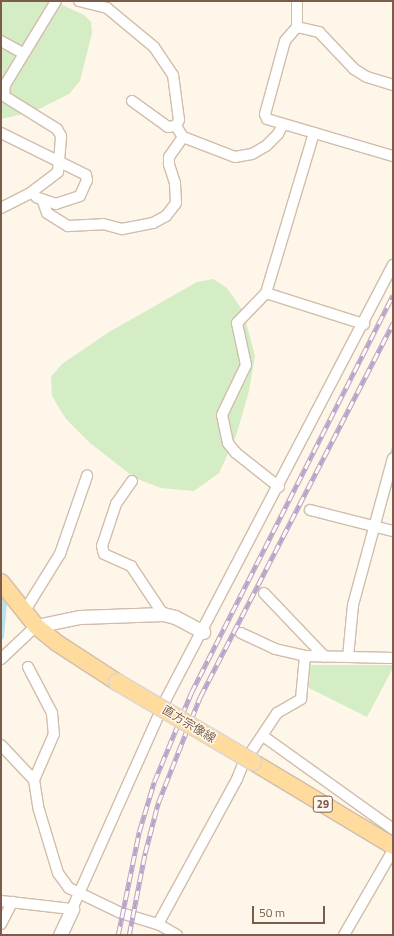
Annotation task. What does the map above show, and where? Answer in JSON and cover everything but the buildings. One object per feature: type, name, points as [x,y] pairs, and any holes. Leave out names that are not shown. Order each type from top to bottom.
[{"type":"main road","name":"直方宗像線","points":[[1,582],[36,626],[57,643],[118,682],[393,846]]},
{"type":"street","points":[[1,208],[29,194],[58,172],[61,136],[57,128],[4,96],[5,85],[23,53],[56,1]]},
{"type":"street","points":[[79,1],[108,8],[154,47],[173,75],[179,120],[176,126]]},
{"type":"street","points":[[297,1],[296,27],[285,41],[264,114],[267,119],[393,156]]},
{"type":"street","points":[[296,27],[319,32],[354,69],[367,77],[393,85]]},
{"type":"street","points":[[1,41],[23,53]]},
{"type":"street","points":[[132,101],[168,126],[176,126]]},
{"type":"street","points":[[176,126],[183,137],[235,157],[252,154],[266,146],[278,134],[283,124]]},
{"type":"street","points":[[1,133],[86,175],[87,180],[80,196],[56,204],[29,194]]},
{"type":"street","points":[[279,488],[236,453],[228,443],[222,415],[246,365],[237,323],[266,293],[314,134]]},
{"type":"street","points":[[42,199],[48,213],[68,226],[102,224],[122,229],[153,223],[166,216],[176,203],[175,183],[168,164],[169,156],[183,137]]},
{"type":"street","points":[[60,935],[166,699],[279,488],[393,265]]},
{"type":"street","points":[[266,293],[364,324]]},
{"type":"street","points":[[348,657],[352,605],[393,458]]},
{"type":"street","points":[[24,612],[60,554],[88,476]]},
{"type":"street","points":[[132,481],[116,504],[102,546],[104,554],[131,566],[163,614]]},
{"type":"street","points":[[310,510],[393,531]]},
{"type":"street","points":[[264,593],[325,657]]},
{"type":"street","points":[[1,659],[36,626],[80,617],[163,614],[175,617],[203,632]]},
{"type":"street","points":[[241,633],[275,649],[305,656],[393,658]]},
{"type":"street","points":[[158,924],[237,779],[242,764],[263,736],[277,712],[301,698],[305,656]]},
{"type":"street","points":[[28,667],[52,713],[54,734],[34,780],[39,810],[58,873],[69,888],[79,894],[121,913],[158,924],[177,935]]},
{"type":"street","points":[[263,736],[393,829]]},
{"type":"street","points":[[1,745],[34,780]]},
{"type":"street","points":[[344,935],[393,850]]},
{"type":"street","points":[[1,901],[72,909]]},
{"type":"street","points":[[1,924],[12,902]]},
{"type":"green space","points":[[1,1],[56,2],[84,15],[91,22],[92,33],[80,81],[69,94],[33,112],[1,119]]},
{"type":"green space","points":[[213,279],[227,288],[243,311],[255,356],[249,391],[236,436],[219,473],[194,491],[161,488],[135,478],[90,443],[66,419],[52,396],[51,377],[62,364],[109,332],[197,282]]},
{"type":"green space","points":[[310,665],[393,665],[393,668],[367,717],[309,688]]},
{"type":"water","points":[[1,594],[7,603],[4,637],[1,642]]},
{"type":"waterway","points":[[390,457],[393,446]]},
{"type":"railway","points":[[118,935],[139,832],[154,782],[191,693],[393,295]]},
{"type":"railway","points":[[129,935],[145,853],[158,803],[200,697],[393,323]]}]
